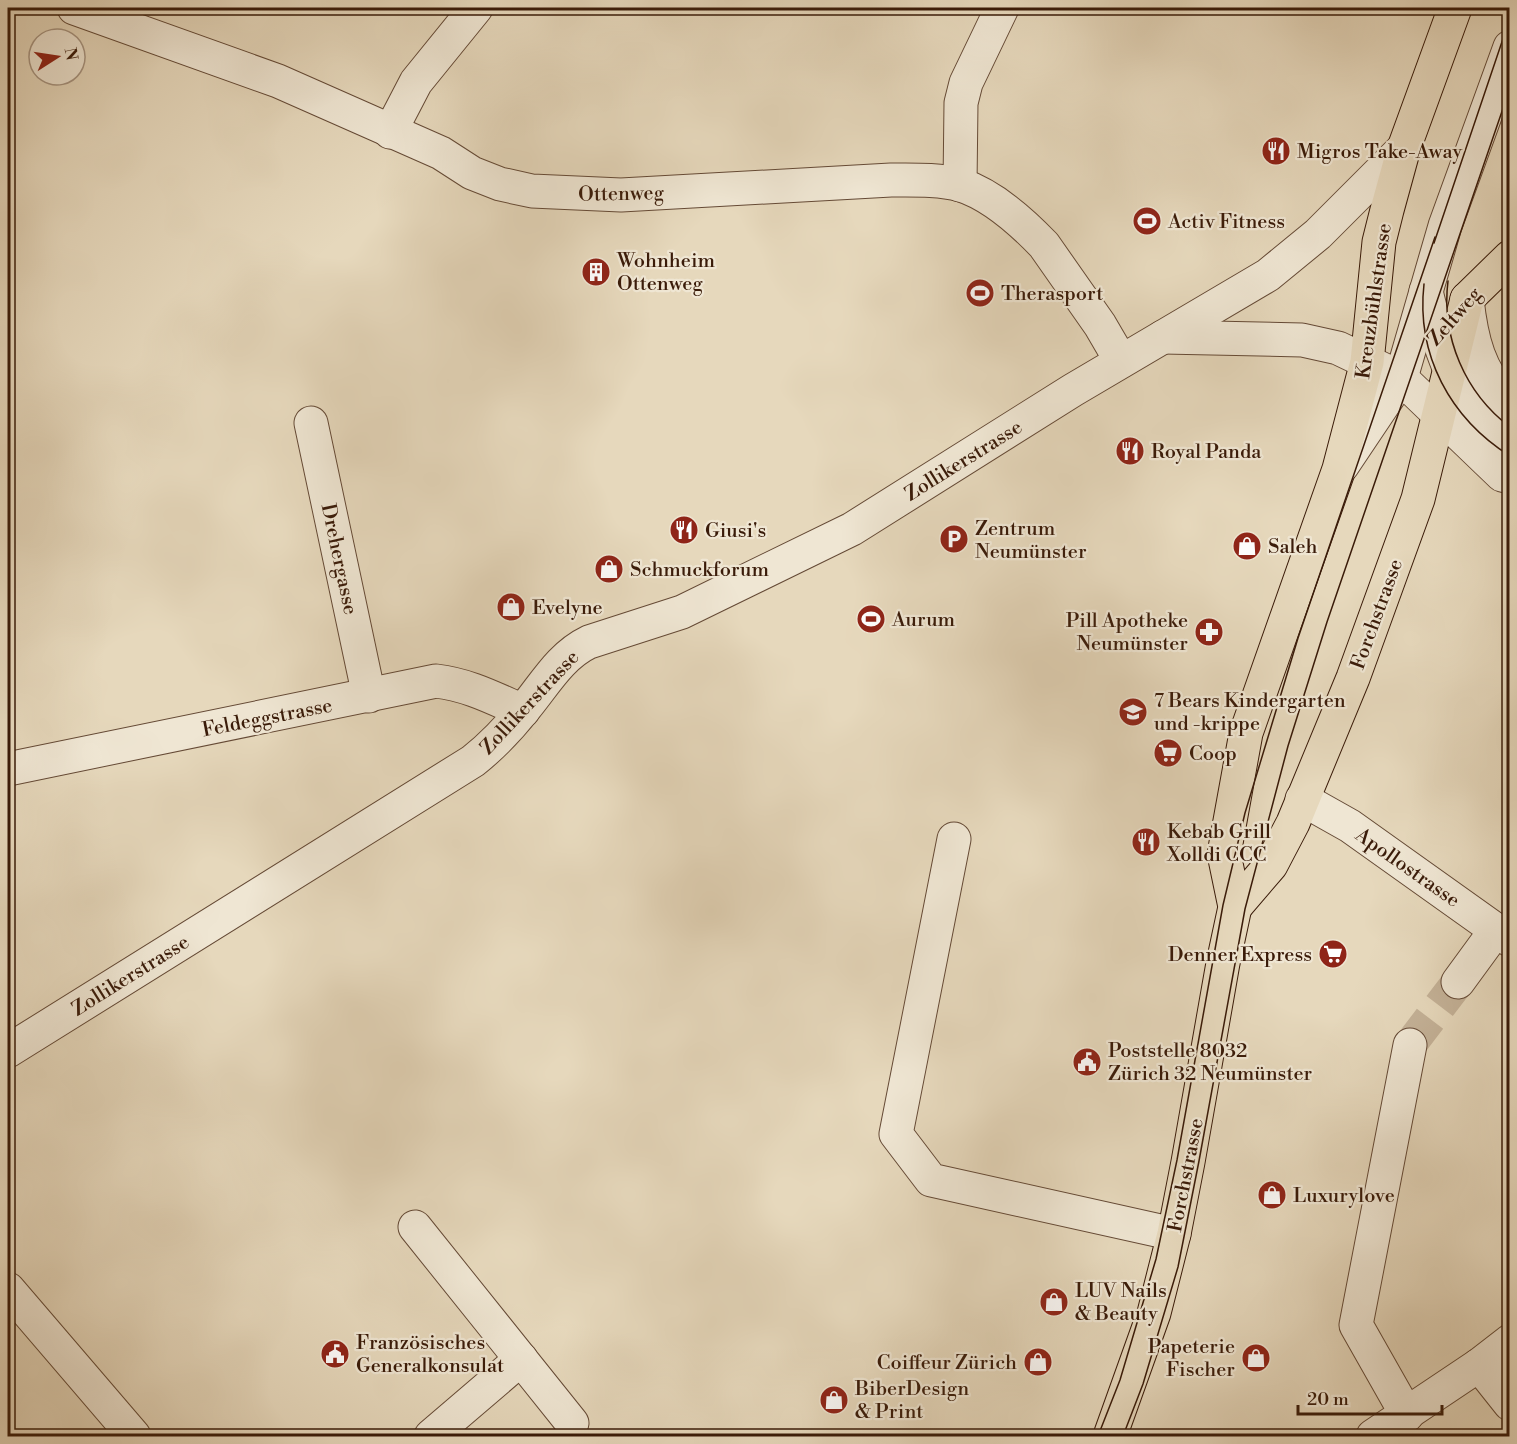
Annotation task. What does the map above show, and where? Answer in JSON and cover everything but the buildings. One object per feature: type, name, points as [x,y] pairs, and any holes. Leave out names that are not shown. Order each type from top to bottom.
[{"type":"main road","name":"Kreuzbühlstrasse","points":[[1340,469],[1367,362],[1379,242],[1404,148],[1455,8]]},
{"type":"main road","name":"Zeltweg","points":[[1467,299],[1509,257]]},
{"type":"main road","name":"Forchstrasse","points":[[1235,907],[1271,865],[1293,823],[1353,678],[1407,532],[1427,470],[1467,299]]},
{"type":"main road","name":"Forchstrasse","points":[[1110,1437],[1154,1313],[1174,1234],[1235,907],[1224,854],[1246,733],[1340,469]]},
{"type":"street","name":"Ottenweg","points":[[74,8],[278,81],[441,153],[472,173],[500,184],[532,191],[621,195],[891,180],[920,180],[960,185],[997,204],[1039,239],[1100,325],[1121,361]]},
{"type":"street","points":[[390,132],[416,82],[476,8]]},
{"type":"street","points":[[960,185],[961,104],[966,83],[1002,8]]},
{"type":"street","name":"Kreuzbühlstrasse","points":[[1340,469],[1401,378],[1445,226],[1509,47]]},
{"type":"street","name":"Zollikerstrasse","points":[[8,1052],[473,761],[523,711],[567,655],[577,648],[682,612],[852,529],[1121,361],[1268,275],[1318,234],[1404,148]]},
{"type":"street","points":[[1426,290],[1437,335],[1450,369],[1469,405],[1491,429],[1509,443]]},
{"type":"street","points":[[1467,299],[1470,324],[1479,358],[1490,380],[1509,403]]},
{"type":"street","name":"Zeltweg","points":[[1401,378],[1467,299]]},
{"type":"street","points":[[1163,337],[1302,340],[1338,348],[1401,378],[1502,475],[1509,477]]},
{"type":"street","name":"Drehergasse","points":[[311,423],[369,696]]},
{"type":"street","name":"Feldeggstrasse","points":[[8,770],[436,681],[459,684],[478,690],[523,711]]},
{"type":"street","name":"Apollostrasse","points":[[1302,799],[1350,826],[1503,935]]},
{"type":"street","points":[[954,839],[896,1134],[931,1180],[1174,1234]]},
{"type":"street","points":[[1458,981],[1503,935]]},
{"type":"street","points":[[1407,1415],[1356,1325],[1410,1046]]},
{"type":"street","points":[[415,1227],[572,1423]]},
{"type":"street","points":[[8,1289],[134,1437]]},
{"type":"street","points":[[1373,1437],[1479,1365],[1509,1341]]},
{"type":"street","points":[[431,1437],[521,1359]]},
{"type":"street","points":[[1479,1365],[1509,1404]]},
{"type":"tunnel","points":[[1410,1045],[1458,982]]},
{"type":"tram line","points":[[1434,243],[1510,18]]},
{"type":"tram line","points":[[1123,1436],[1143,1384],[1178,1267],[1245,909],[1288,746],[1327,622],[1510,88]]},
{"type":"tram line","points":[[1098,1436],[1120,1380],[1156,1259],[1177,1160],[1223,905],[1245,813],[1298,638],[1435,237]]},
{"type":"tram line","points":[[1448,281],[1448,323],[1460,362],[1480,398],[1510,427]]},
{"type":"tram line","points":[[1424,284],[1423,310],[1426,335],[1432,360],[1442,382],[1454,404],[1470,423],[1510,456]]},
{"type":"place","name":"Migros Take-Away","points":[[1276,151]]},
{"type":"place","name":"Activ Fitness","points":[[1147,221]]},
{"type":"place","name":"Wohnheim Ottenweg","points":[[596,272]]},
{"type":"place","name":"Therasport","points":[[980,293]]},
{"type":"place","name":"Royal Panda","points":[[1130,451]]},
{"type":"place","name":"Giusi's","points":[[684,530]]},
{"type":"place","name":"Zentrum Neumünster","points":[[954,539]]},
{"type":"place","name":"Saleh","points":[[1247,546]]},
{"type":"place","name":"Schmuckforum","points":[[609,569]]},
{"type":"place","name":"Evelyne","points":[[511,607]]},
{"type":"place","name":"Aurum","points":[[871,619]]},
{"type":"place","name":"Pill Apotheke Neumünster","points":[[1209,632]]},
{"type":"place","name":"7 Bears Kindergarten und -krippe","points":[[1133,712]]},
{"type":"place","name":"Coop","points":[[1168,753]]},
{"type":"place","name":"Kebab Grill Xolldi CCC","points":[[1146,842]]},
{"type":"place","name":"Denner Express","points":[[1333,954]]},
{"type":"place","name":"Poststelle 8032 Zürich 32 Neumünster","points":[[1087,1062]]},
{"type":"place","name":"Luxurylove","points":[[1272,1195]]},
{"type":"place","name":"LUV Nails & Beauty","points":[[1054,1302]]},
{"type":"place","name":"Französisches Generalkonsulat","points":[[335,1354]]},
{"type":"place","name":"Papeterie Fischer","points":[[1256,1358]]},
{"type":"place","name":"Coiffeur Zürich","points":[[1038,1362]]},
{"type":"place","name":"BiberDesign & Print","points":[[834,1400]]}]
